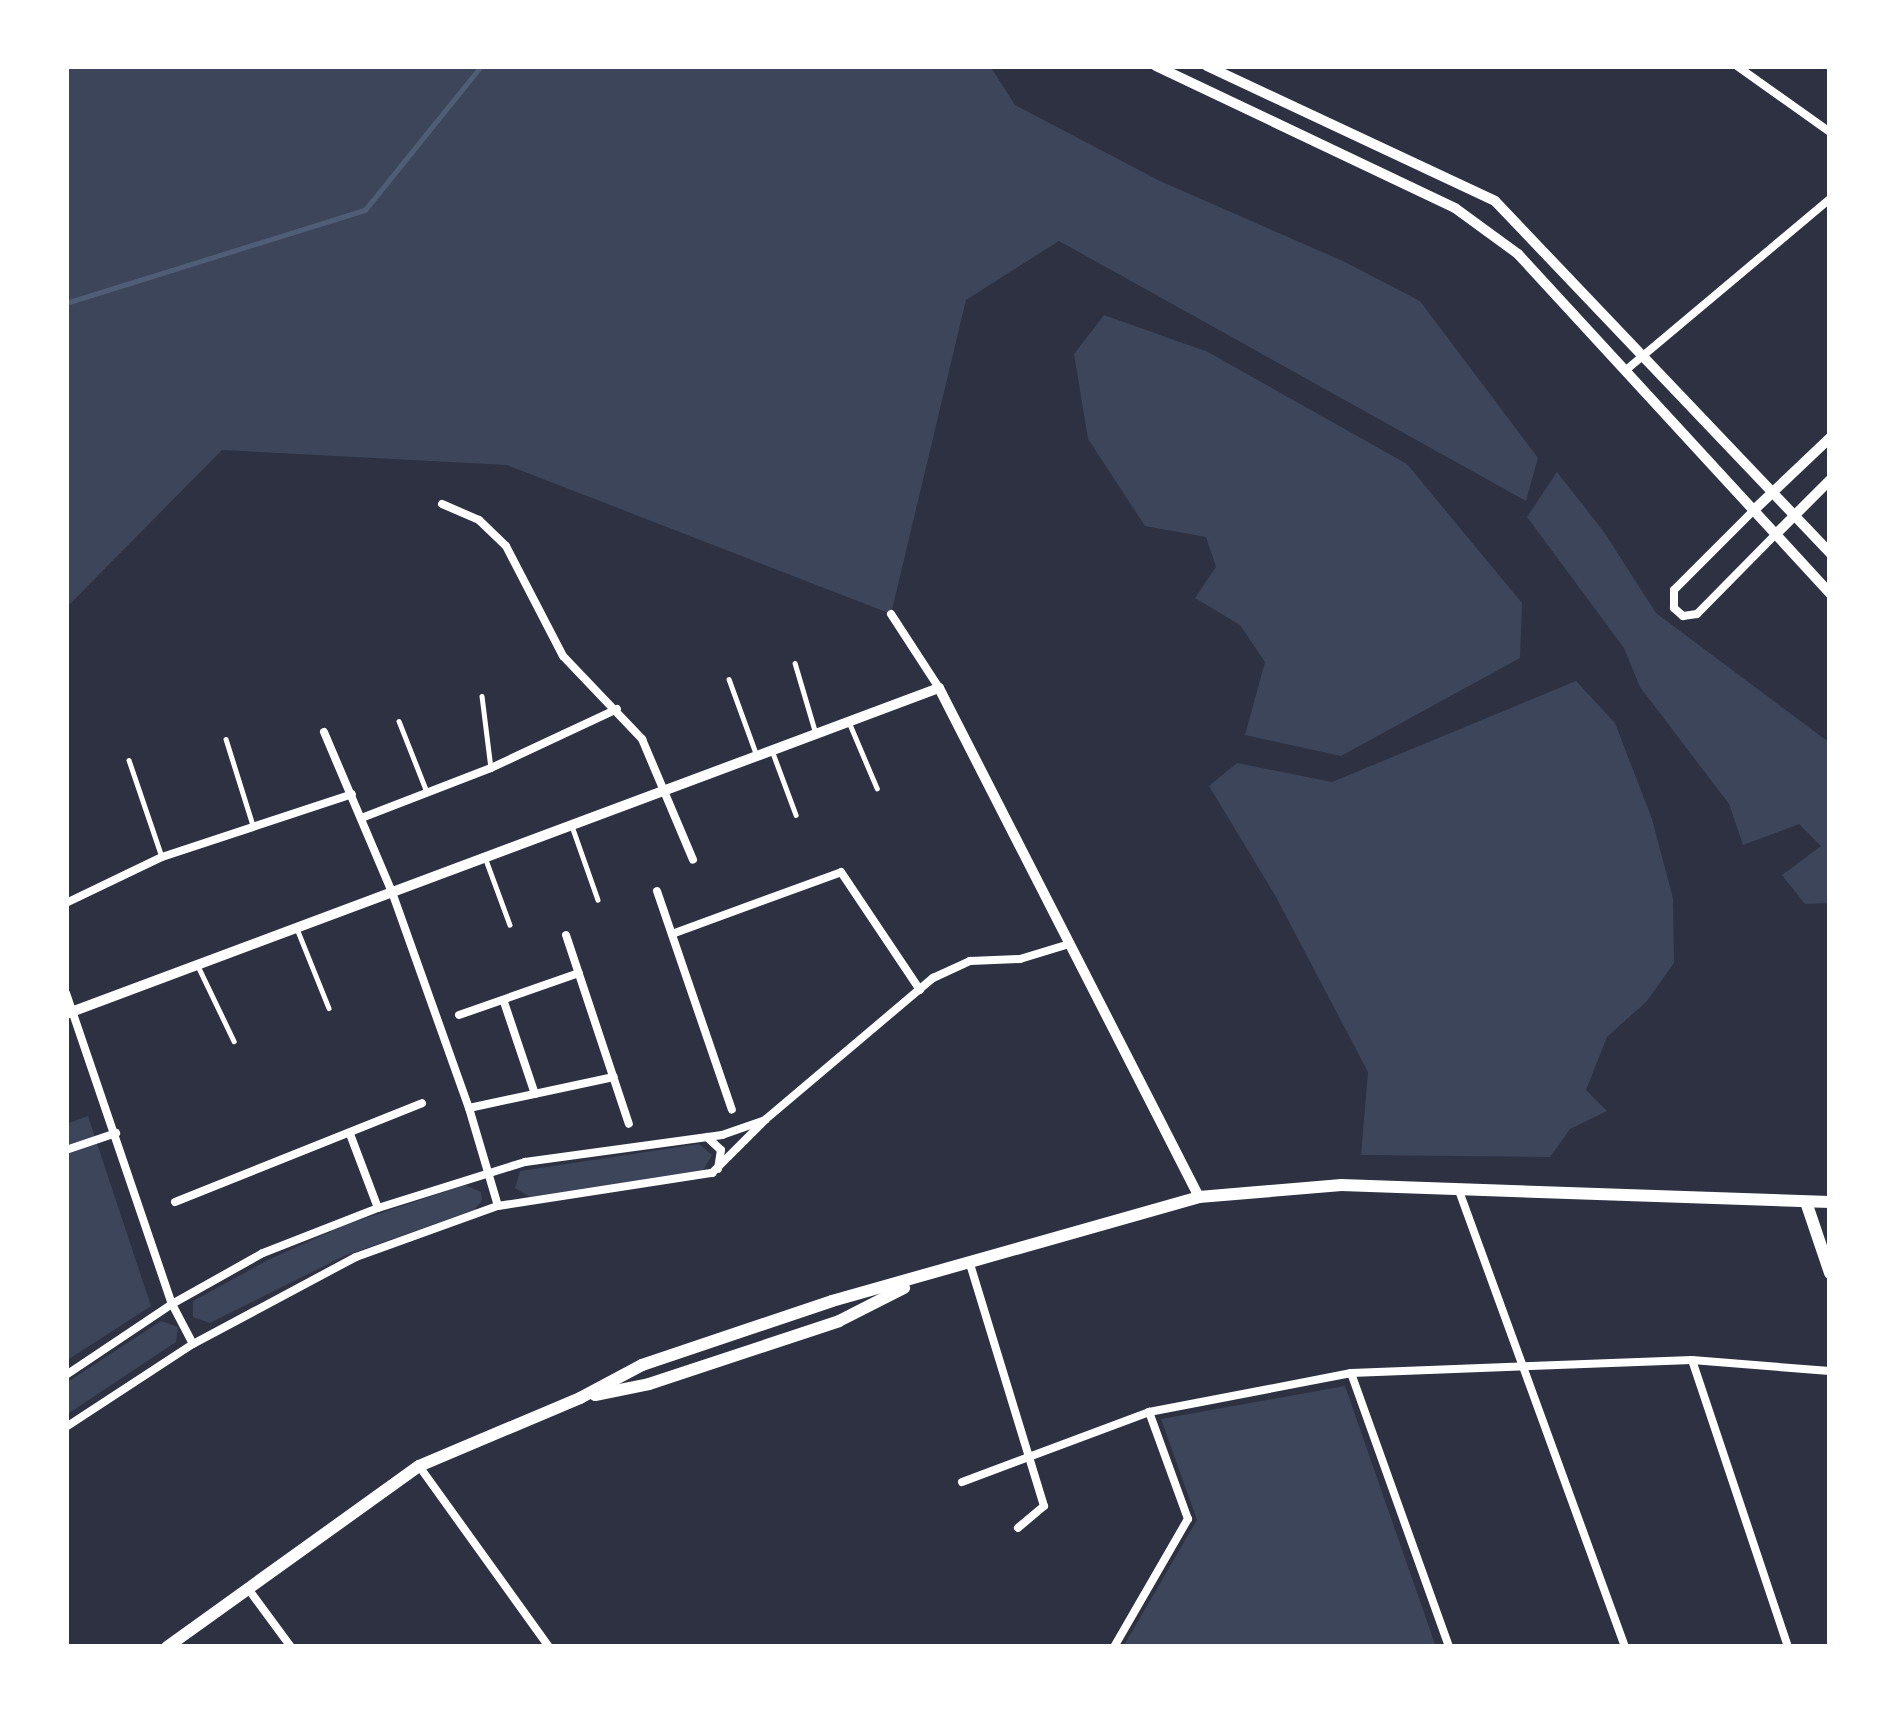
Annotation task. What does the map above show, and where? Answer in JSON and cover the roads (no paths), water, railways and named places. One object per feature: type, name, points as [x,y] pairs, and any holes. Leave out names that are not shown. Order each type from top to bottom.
[{"type":"main road","points":[[167,1647],[419,1466],[580,1398],[642,1365],[832,1301],[1199,1197],[1342,1185],[1830,1202]]},
{"type":"main road","points":[[1806,1202],[1830,1273]]},
{"type":"main road","points":[[580,1398],[649,1384],[838,1321],[927,1277]]},
{"type":"street","points":[[1156,66],[1455,208],[1519,254],[1830,593]]},
{"type":"street","points":[[1207,66],[1495,201],[1830,553]]},
{"type":"street","points":[[1737,66],[1830,132]]},
{"type":"street","points":[[1306,140],[1317,119]]},
{"type":"street","points":[[1626,370],[1830,199]]},
{"type":"street","points":[[1477,224],[1495,201]]},
{"type":"street","points":[[1830,438],[1674,590],[1674,608],[1684,616],[1696,614],[1830,480]]},
{"type":"street","points":[[442,504],[479,520],[506,546],[563,656],[642,739],[668,790],[693,860]]},
{"type":"street","points":[[891,614],[939,688],[1066,945],[1199,1197]]},
{"type":"street","points":[[70,1013],[939,688]]},
{"type":"street","points":[[364,817],[491,768],[617,709]]},
{"type":"street","points":[[324,732],[392,892],[470,1108],[498,1206]]},
{"type":"street","points":[[66,903],[162,857],[352,794]]},
{"type":"street","points":[[672,934],[841,872],[920,990]]},
{"type":"street","points":[[657,891],[732,1110]]},
{"type":"street","points":[[566,935],[629,1124]]},
{"type":"street","points":[[66,1426],[193,1344],[356,1257],[498,1206],[703,1177],[717,1170],[766,1119],[920,990],[970,961],[1020,959],[1066,945]]},
{"type":"street","points":[[459,1015],[579,973]]},
{"type":"street","points":[[66,993],[172,1304],[193,1344]]},
{"type":"street","points":[[504,1002],[535,1094]]},
{"type":"street","points":[[470,1108],[614,1077]]},
{"type":"street","points":[[175,1202],[422,1103]]},
{"type":"street","points":[[66,1375],[172,1304],[263,1252],[379,1208],[489,1173],[593,1149],[706,1137],[766,1119]]},
{"type":"street","points":[[66,1150],[116,1132]]},
{"type":"street","points":[[350,1134],[379,1208]]},
{"type":"street","points":[[706,1137],[721,1150],[717,1170]]},
{"type":"street","points":[[1458,1188],[1625,1647]]},
{"type":"street","points":[[970,1264],[1044,1509],[1018,1528]]},
{"type":"street","points":[[1692,1360],[1788,1647]]},
{"type":"street","points":[[962,1482],[1149,1412],[1352,1373],[1692,1360],[1830,1371]]},
{"type":"street","points":[[1352,1373],[1449,1647]]},
{"type":"street","points":[[1114,1647],[1188,1519],[1149,1412]]},
{"type":"street","points":[[419,1466],[549,1647]]},
{"type":"street","points":[[249,1590],[291,1647]]},
{"type":"lane","points":[[796,664],[815,734]]},
{"type":"lane","points":[[729,679],[757,756]]},
{"type":"lane","points":[[482,696],[491,768]]},
{"type":"lane","points":[[399,722],[427,792]]},
{"type":"lane","points":[[849,722],[877,788]]},
{"type":"lane","points":[[226,739],[253,825]]},
{"type":"lane","points":[[772,750],[796,814]]},
{"type":"lane","points":[[129,760],[162,857]]},
{"type":"lane","points":[[571,825],[598,900]]},
{"type":"lane","points":[[485,857],[510,925]]},
{"type":"lane","points":[[296,926],[329,1008]]},
{"type":"lane","points":[[196,963],[233,1041]]},
{"type":"waterway","points":[[66,303],[365,210],[481,66]]}]
